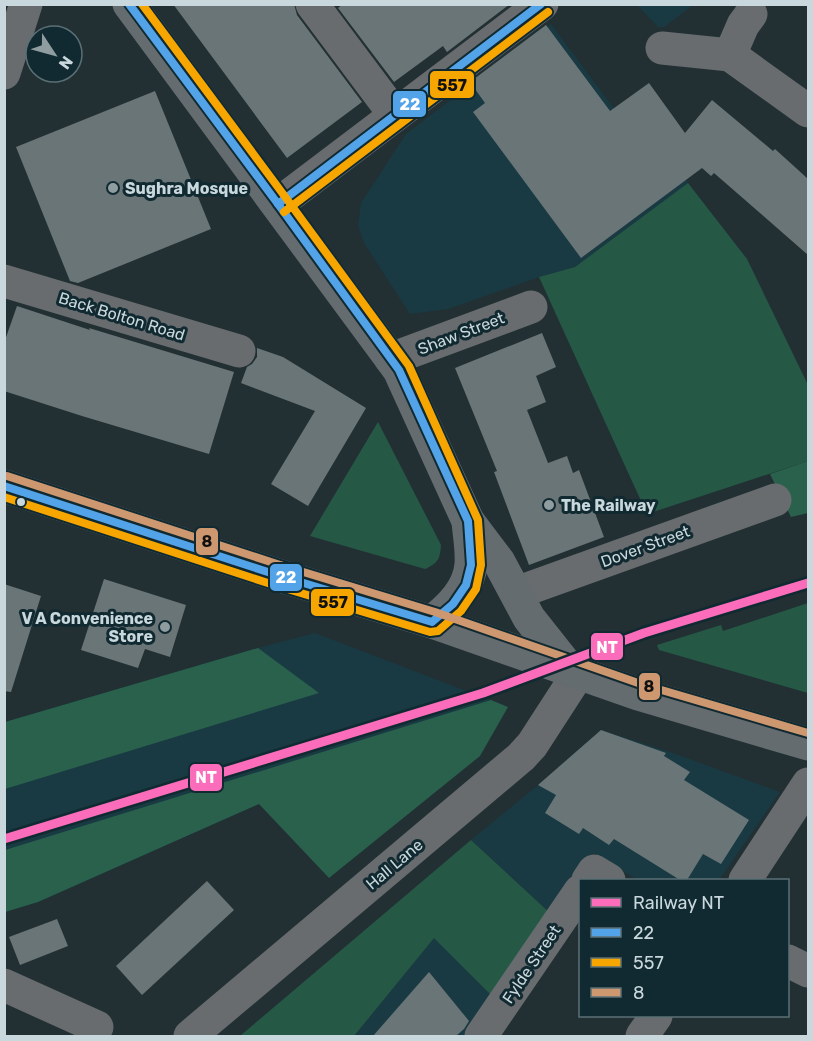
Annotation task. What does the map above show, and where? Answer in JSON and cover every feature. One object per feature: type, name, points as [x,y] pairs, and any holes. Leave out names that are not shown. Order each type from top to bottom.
[{"type":"main road","points":[[129,4],[392,359],[468,521],[499,562],[529,618],[575,673]]},
{"type":"main road","points":[[4,486],[274,574],[432,622],[638,694],[808,744]]},
{"type":"main road","points":[[432,622],[453,604],[466,585],[471,565],[468,521]]},
{"type":"street","points":[[5,69],[26,4]]},
{"type":"street","points":[[278,204],[542,4]]},
{"type":"street","points":[[315,6],[395,116]]},
{"type":"street","points":[[730,55],[743,25],[752,14]]},
{"type":"street","points":[[662,48],[730,55],[808,111]]},
{"type":"street","name":"Back Bolton Road","points":[[4,281],[238,351]]},
{"type":"street","name":"Shaw Street","points":[[392,359],[531,307]]},
{"type":"street","name":"Dover Street","points":[[516,593],[774,500]]},
{"type":"street","name":"Hall Lane","points":[[190,1036],[521,757],[532,745],[575,673]]},
{"type":"street","points":[[746,879],[808,784]]},
{"type":"street","points":[[589,879],[594,871],[607,879]]},
{"type":"street","name":"Fylde Street","points":[[481,1036],[579,892]]},
{"type":"street","points":[[789,962],[808,971]]},
{"type":"street","points":[[4,986],[96,1027]]},
{"type":"street","points":[[642,1036],[655,1017]]},
{"type":"shaded area","points":[[637,5],[693,5],[664,27],[658,27]]},
{"type":"shaded area","points":[[551,24],[632,133],[644,124],[688,183],[575,267],[539,277],[448,309],[410,314],[364,243],[358,226],[361,203],[406,134]]},
{"type":"shaded area","points":[[315,633],[508,707],[259,804],[38,902],[5,912],[5,722]]},
{"type":"shaded area","points":[[601,730],[780,792],[720,879],[635,879],[594,853],[551,914],[471,840]]},
{"type":"shaded area","points":[[434,937],[493,997],[467,1036],[354,1036]]},
{"type":"green space","points":[[688,183],[747,259],[808,385],[808,461],[647,514],[539,277],[575,267]]},
{"type":"green space","points":[[378,422],[441,545],[438,560],[425,569],[310,536]]},
{"type":"green space","points":[[808,461],[808,513],[791,517],[770,474]]},
{"type":"green space","points":[[808,603],[808,693],[659,650],[657,645],[721,625],[723,631]]},
{"type":"green space","points":[[258,648],[319,693],[5,789],[5,722]]},
{"type":"green space","points":[[491,700],[508,707],[480,756],[329,878],[259,804],[38,902],[5,912],[5,850]]},
{"type":"green space","points":[[471,840],[551,914],[493,997],[434,938],[354,1036],[240,1036]]},
{"type":"building","points":[[173,4],[294,4],[297,15],[362,102],[287,158]]},
{"type":"building","points":[[343,4],[510,4],[447,52],[443,46],[394,82],[338,8]]},
{"type":"building","points":[[546,25],[610,111],[649,83],[685,133],[712,100],[773,151],[775,149],[808,179],[808,255],[714,173],[711,176],[702,168],[581,258],[473,112],[485,103],[470,82]]},
{"type":"building","name":"Sughra Mosque","points":[[155,91],[211,229],[78,283],[70,281],[16,147]]},
{"type":"building","points":[[17,306],[234,372],[209,454],[4,391],[4,343]]},
{"type":"building","points":[[542,333],[556,367],[536,376],[546,402],[527,410],[548,463],[567,456],[573,473],[579,470],[604,537],[529,565],[494,472],[497,471],[455,368]]},
{"type":"building","points":[[257,348],[283,357],[366,408],[308,506],[271,484],[315,411],[241,383],[247,367],[257,357]]},
{"type":"building","points":[[104,579],[186,605],[170,657],[145,649],[138,668],[81,650]]},
{"type":"building","points":[[4,584],[41,596],[11,692],[4,691]]},
{"type":"building","points":[[601,730],[666,753],[664,756],[690,772],[684,780],[749,820],[721,864],[703,854],[688,879],[678,879],[614,839],[609,845],[583,828],[579,834],[545,813],[556,795],[538,785]]},
{"type":"building","points":[[207,881],[234,910],[142,995],[116,966]]},
{"type":"building","points":[[57,919],[68,946],[20,965],[9,937]]},
{"type":"building","points":[[429,972],[469,1021],[464,1029],[456,1036],[373,1036]]},
{"type":"rail line","name":"NT","points":[[4,839],[483,693],[644,633],[808,583]]},
{"type":"transit line","name":"22","points":[[4,486],[274,574],[432,622],[453,604],[466,585],[471,565],[468,521],[399,370],[129,4]]},
{"type":"transit line","name":"557","points":[[4,497],[271,584],[430,632],[438,631],[461,611],[476,589],[481,565],[478,520],[409,366],[142,4]]},
{"type":"transit line","name":"22","points":[[278,204],[541,4]]},
{"type":"transit line","name":"557","points":[[284,212],[548,12]]},
{"type":"transit line","name":"8","points":[[7,476],[277,564],[435,612],[641,684],[808,733]]},
{"type":"place","name":"Sughra Mosque","points":[[113,188]]},
{"type":"place","name":"The Railway","points":[[549,505]]},
{"type":"place","name":"V A Convenience Store","points":[[165,627]]}]
